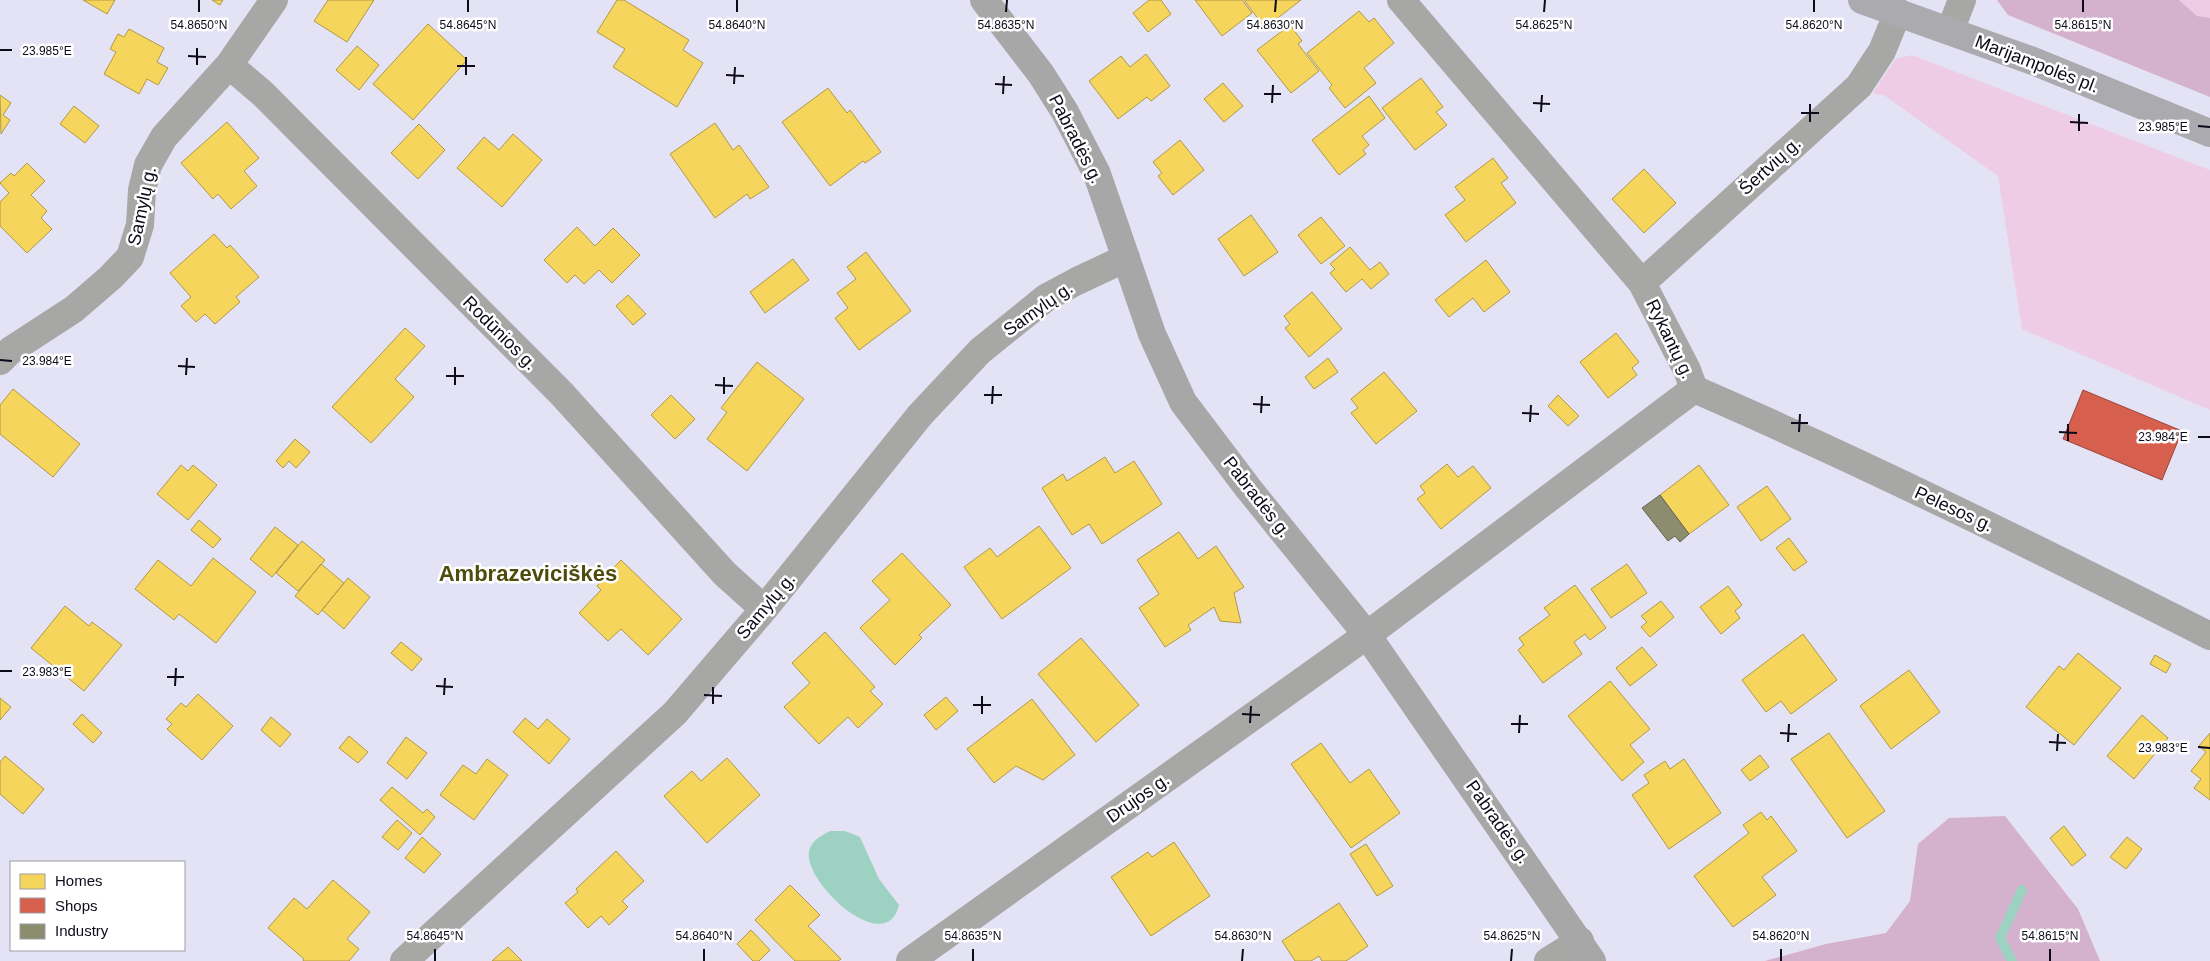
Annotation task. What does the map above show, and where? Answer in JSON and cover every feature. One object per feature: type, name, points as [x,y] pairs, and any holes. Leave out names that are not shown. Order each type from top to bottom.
[{"type":"main road","name":"Marijampolės pl.","points":[[1862,0],[2104,89],[2210,133]]},
{"type":"street","name":"Samylų g.","points":[[0,361],[11,350],[74,309],[111,278],[130,257],[140,225],[142,190],[148,165],[164,137],[229,64],[274,0]]},
{"type":"street","name":"Pabradės g.","points":[[984,0],[1041,74],[1065,112],[1097,174],[1152,334],[1183,402],[1248,488],[1367,635],[1586,951]]},
{"type":"street","name":"Rykantų g.","points":[[1367,635],[1694,389],[1687,370],[1642,283],[1401,0]]},
{"type":"street","points":[[1950,31],[1962,0]]},
{"type":"street","name":"Šertvių g.","points":[[1642,283],[1859,86],[1882,51],[1898,12]]},
{"type":"street","name":"Rodūnios g.","points":[[229,64],[262,93],[561,394],[725,574],[764,609]]},
{"type":"street","name":"Samylų g.","points":[[404,961],[675,713],[764,609],[920,415],[980,351],[1047,298],[1077,281],[1126,258]]},
{"type":"street","name":"Pelesos g.","points":[[1694,389],[1765,420],[2035,547],[2210,636]]},
{"type":"street","name":"Drujos g.","points":[[910,961],[1367,635]]},
{"type":"street","points":[[1548,961],[1586,951]]},
{"type":"shaded area","points":[[1997,0],[2179,0],[2197,16],[2210,18],[2210,97],[2008,15]]},
{"type":"shaded area","points":[[2179,0],[2210,0],[2210,18],[2197,16]]},
{"type":"shaded area","points":[[1912,55],[2210,170],[2210,410],[2022,329],[1998,176],[1885,96],[1873,93],[1895,59]]},
{"type":"shaded area","points":[[2005,816],[2078,909],[2100,961],[1765,961],[1826,944],[1886,933],[1910,901],[1918,844],[1949,818]]},
{"type":"shaded area","points":[[830,831],[845,831],[860,837],[879,879],[899,905],[891,920],[878,924],[862,919],[829,894],[817,877],[810,861],[810,848],[816,840]]},
{"type":"building: Homes","points":[[83,0],[115,0],[107,14]]},
{"type":"building: Homes","points":[[212,0],[223,0],[220,5]]},
{"type":"building: Homes","points":[[328,0],[374,0],[347,42],[314,21]]},
{"type":"building: Homes","points":[[617,0],[624,0],[689,40],[683,50],[703,63],[677,107],[613,67],[625,49],[597,32]]},
{"type":"building: Homes","points":[[1149,0],[1161,0],[1171,14],[1148,32],[1133,13]]},
{"type":"building: Homes","points":[[1195,0],[1242,0],[1252,13],[1222,36]]},
{"type":"building: Homes","points":[[1244,0],[1301,0],[1265,28]]},
{"type":"building: Homes","points":[[1359,11],[1369,22],[1374,18],[1394,43],[1364,68],[1376,83],[1345,108],[1329,88],[1332,85],[1307,53]]},
{"type":"building: Homes","points":[[428,24],[467,60],[413,120],[373,84]]},
{"type":"building: Homes","points":[[1290,25],[1302,41],[1298,44],[1319,71],[1291,93],[1257,50]]},
{"type":"building: Homes","points":[[129,29],[164,48],[157,62],[168,68],[158,85],[147,79],[139,94],[104,74],[116,52],[110,49],[118,34],[124,37]]},
{"type":"building: Homes","points":[[357,46],[379,65],[359,90],[336,70]]},
{"type":"building: Homes","points":[[1146,54],[1170,86],[1151,101],[1147,97],[1118,119],[1089,81],[1121,56],[1130,67]]},
{"type":"building: Homes","points":[[1421,78],[1443,107],[1436,112],[1447,125],[1415,150],[1382,108]]},
{"type":"building: Homes","points":[[1223,83],[1243,106],[1224,122],[1204,99]]},
{"type":"building: Homes","points":[[828,88],[847,113],[850,110],[881,152],[865,163],[863,161],[830,186],[782,122]]},
{"type":"building: Homes","points":[[0,95],[11,103],[3,115],[10,120],[1,134]]},
{"type":"building: Homes","points":[[1369,96],[1385,118],[1362,136],[1369,145],[1363,150],[1366,154],[1339,175],[1312,140]]},
{"type":"building: Homes","points":[[74,106],[99,126],[85,143],[60,124]]},
{"type":"building: Homes","points":[[227,122],[259,158],[244,171],[257,186],[231,209],[218,194],[213,199],[181,163]]},
{"type":"building: Homes","points":[[715,123],[733,150],[739,145],[769,187],[750,199],[747,194],[715,218],[670,154]]},
{"type":"building: Homes","points":[[419,124],[445,150],[418,179],[391,153]]},
{"type":"building: Homes","points":[[513,134],[542,160],[502,207],[457,168],[484,137],[499,150]]},
{"type":"building: Homes","points":[[1180,140],[1204,170],[1173,195],[1158,176],[1162,173],[1153,162]]},
{"type":"building: Homes","points":[[1493,158],[1508,178],[1501,183],[1516,203],[1466,242],[1445,215],[1465,200],[1455,187]]},
{"type":"building: Homes","points":[[27,163],[45,181],[31,195],[47,211],[41,218],[52,229],[27,253],[0,226],[0,202],[9,193],[0,183],[11,173],[14,176]]},
{"type":"building: Homes","points":[[1644,169],[1676,203],[1644,233],[1612,199]]},
{"type":"building: Homes","points":[[1251,215],[1278,252],[1244,276],[1218,239]]},
{"type":"building: Homes","points":[[1321,217],[1345,246],[1321,264],[1298,235]]},
{"type":"building: Homes","points":[[577,227],[595,246],[613,228],[640,255],[612,283],[599,270],[584,284],[575,275],[567,283],[544,260]]},
{"type":"building: Homes","points":[[214,234],[227,248],[230,245],[259,277],[236,297],[240,302],[215,324],[205,314],[196,322],[181,306],[191,297],[170,273]]},
{"type":"building: Homes","points":[[1350,247],[1370,270],[1380,262],[1389,274],[1371,289],[1362,279],[1346,292],[1330,273],[1335,269],[1330,264]]},
{"type":"building: Homes","points":[[866,252],[911,311],[859,350],[835,318],[848,308],[837,293],[856,279],[847,267]]},
{"type":"building: Homes","points":[[793,259],[809,280],[765,313],[750,292]]},
{"type":"building: Homes","points":[[1486,260],[1510,292],[1484,312],[1473,298],[1449,317],[1435,300]]},
{"type":"building: Homes","points":[[1312,292],[1342,329],[1309,357],[1285,328],[1290,324],[1284,316]]},
{"type":"building: Homes","points":[[628,295],[646,314],[633,325],[616,306]]},
{"type":"building: Homes","points":[[405,328],[425,346],[395,379],[414,397],[371,443],[332,407]]},
{"type":"building: Homes","points":[[1616,333],[1639,362],[1632,368],[1637,375],[1608,398],[1580,362]]},
{"type":"building: Homes","points":[[1328,358],[1338,372],[1314,389],[1305,377]]},
{"type":"building: Homes","points":[[757,362],[804,399],[747,471],[707,439],[727,412],[721,408]]},
{"type":"building: Homes","points":[[1384,372],[1417,411],[1376,444],[1351,413],[1358,408],[1351,399]]},
{"type":"building: Homes","points":[[13,389],[80,444],[53,477],[0,434],[0,405]]},
{"type":"building: Homes","points":[[671,395],[695,419],[675,439],[651,415]]},
{"type":"building: Homes","points":[[1558,395],[1579,416],[1568,426],[1548,406]]},
{"type":"building: Homes","points":[[295,439],[310,452],[296,468],[289,461],[283,468],[276,461]]},
{"type":"building: Homes","points":[[1105,457],[1115,473],[1134,461],[1162,504],[1102,544],[1089,524],[1072,535],[1042,488],[1063,474],[1067,481]]},
{"type":"building: Homes","points":[[1447,464],[1458,477],[1473,466],[1491,488],[1441,529],[1417,499],[1425,493],[1420,486]]},
{"type":"building: Homes","points":[[181,465],[188,471],[193,465],[217,485],[188,520],[157,494]]},
{"type":"building: Homes","points":[[1699,465],[1729,505],[1689,534],[1660,495]]},
{"type":"building: Homes","points":[[1767,486],[1791,519],[1761,541],[1737,507]]},
{"type":"building: Homes","points":[[199,520],[221,539],[213,548],[191,530]]},
{"type":"building: Homes","points":[[1039,526],[1071,568],[1002,619],[964,567],[990,548],[997,557]]},
{"type":"building: Homes","points":[[275,527],[298,545],[272,577],[250,559]]},
{"type":"building: Homes","points":[[1179,532],[1198,559],[1216,546],[1244,587],[1234,593],[1241,623],[1220,621],[1214,607],[1188,625],[1191,630],[1165,647],[1139,608],[1159,594],[1137,560]]},
{"type":"building: Homes","points":[[1789,538],[1807,562],[1794,571],[1776,548]]},
{"type":"building: Homes","points":[[302,541],[325,560],[298,591],[276,573]]},
{"type":"building: Homes","points":[[902,553],[951,605],[919,635],[922,638],[895,665],[860,628],[890,600],[872,581]]},
{"type":"building: Homes","points":[[213,558],[256,592],[216,643],[179,614],[174,620],[135,589],[158,560],[191,586]]},
{"type":"building: Homes","points":[[621,560],[682,619],[648,655],[621,629],[608,641],[579,613],[601,590],[597,586]]},
{"type":"building: Homes","points":[[321,564],[344,583],[318,615],[295,596]]},
{"type":"building: Homes","points":[[1627,564],[1647,593],[1611,618],[1591,589]]},
{"type":"building: Homes","points":[[348,578],[370,597],[344,629],[322,610]]},
{"type":"building: Homes","points":[[1575,585],[1606,628],[1590,640],[1585,634],[1574,642],[1582,654],[1543,683],[1518,650],[1524,645],[1519,638],[1550,615],[1544,608]]},
{"type":"building: Homes","points":[[1728,586],[1742,605],[1735,611],[1740,618],[1721,634],[1700,607]]},
{"type":"building: Homes","points":[[1661,601],[1674,617],[1650,637],[1641,627],[1647,622],[1641,616]]},
{"type":"building: Homes","points":[[65,606],[89,626],[92,622],[122,645],[84,691],[31,648]]},
{"type":"building: Homes","points":[[825,632],[875,687],[870,691],[883,704],[858,728],[848,717],[819,744],[784,707],[810,683],[792,663]]},
{"type":"building: Homes","points":[[1803,634],[1837,680],[1791,714],[1781,701],[1766,712],[1742,680]]},
{"type":"building: Homes","points":[[1081,638],[1139,705],[1096,742],[1038,674]]},
{"type":"building: Homes","points":[[401,642],[422,659],[412,671],[391,653]]},
{"type":"building: Homes","points":[[1642,647],[1657,665],[1630,686],[1616,668]]},
{"type":"building: Homes","points":[[2078,653],[2121,688],[2074,745],[2026,707],[2059,666],[2064,670]]},
{"type":"building: Homes","points":[[2155,655],[2171,664],[2166,673],[2150,664]]},
{"type":"building: Homes","points":[[1909,670],[1940,712],[1891,749],[1860,706]]},
{"type":"building: Homes","points":[[1610,681],[1650,729],[1630,745],[1644,762],[1622,781],[1568,716]]},
{"type":"building: Homes","points":[[198,694],[233,726],[202,760],[167,729],[172,724],[166,719],[181,703],[186,707]]},
{"type":"building: Homes","points":[[946,697],[958,711],[936,730],[924,715]]},
{"type":"building: Homes","points":[[0,698],[11,707],[0,720]]},
{"type":"building: Homes","points":[[1032,699],[1075,755],[1043,780],[1016,766],[994,783],[967,749]]},
{"type":"building: Homes","points":[[82,714],[102,733],[93,743],[73,724]]},
{"type":"building: Homes","points":[[2142,715],[2168,738],[2134,779],[2107,756]]},
{"type":"building: Homes","points":[[271,717],[291,734],[280,747],[261,730]]},
{"type":"building: Homes","points":[[525,718],[538,729],[547,719],[570,739],[549,764],[513,732]]},
{"type":"building: Homes","points":[[1829,733],[1885,811],[1847,838],[1791,759]]},
{"type":"building: Homes","points":[[2210,733],[2210,800],[2194,788],[2201,779],[2191,771],[2206,752],[2199,746]]},
{"type":"building: Homes","points":[[349,736],[368,752],[358,763],[339,748]]},
{"type":"building: Homes","points":[[406,737],[427,753],[407,779],[387,763]]},
{"type":"building: Homes","points":[[1321,743],[1350,783],[1369,769],[1400,813],[1351,848],[1291,764]]},
{"type":"building: Homes","points":[[1760,755],[1769,767],[1750,781],[1741,770]]},
{"type":"building: Homes","points":[[5,756],[44,789],[23,814],[0,794],[0,762]]},
{"type":"building: Homes","points":[[727,758],[760,795],[707,843],[664,796],[692,771],[701,781]]},
{"type":"building: Homes","points":[[487,759],[508,775],[474,820],[440,795],[463,765],[476,774]]},
{"type":"building: Homes","points":[[1684,759],[1721,813],[1669,849],[1632,795],[1649,783],[1644,775],[1665,761],[1670,769]]},
{"type":"building: Homes","points":[[392,787],[423,813],[427,809],[435,817],[420,835],[380,800]]},
{"type":"building: Homes","points":[[1761,812],[1767,820],[1771,816],[1797,851],[1762,877],[1776,895],[1733,927],[1694,876],[1749,833],[1743,825]]},
{"type":"building: Homes","points":[[397,820],[412,833],[398,850],[382,837]]},
{"type":"building: Homes","points":[[2064,826],[2086,855],[2072,866],[2050,838]]},
{"type":"building: Homes","points":[[422,837],[441,854],[424,873],[405,858]]},
{"type":"building: Homes","points":[[2127,837],[2142,849],[2126,869],[2110,857]]},
{"type":"building: Homes","points":[[1174,842],[1210,896],[1151,936],[1111,877],[1148,852],[1152,857]]},
{"type":"building: Homes","points":[[1366,844],[1393,886],[1377,896],[1350,854]]},
{"type":"building: Homes","points":[[616,851],[644,881],[622,901],[628,907],[609,925],[601,916],[588,928],[565,903],[578,892],[576,889]]},
{"type":"building: Homes","points":[[333,880],[370,912],[347,939],[359,949],[349,961],[303,961],[304,959],[268,928],[294,898],[307,909]]},
{"type":"building: Homes","points":[[790,885],[820,915],[808,926],[841,959],[838,961],[795,961],[755,920]]},
{"type":"building: Homes","points":[[1339,903],[1368,946],[1346,961],[1322,961],[1319,956],[1311,961],[1295,961],[1282,941]]},
{"type":"building: Homes","points":[[751,930],[770,950],[759,961],[753,961],[737,944]]},
{"type":"building: Homes","points":[[508,947],[522,961],[492,961]]},
{"type":"building: Shops","points":[[2083,390],[2182,431],[2162,480],[2063,439]]},
{"type":"building: Industry","points":[[1660,495],[1689,534],[1680,542],[1675,536],[1668,541],[1642,508]]},
{"type":"waterway","points":[[2012,961],[2000,938],[2022,890]]},
{"type":"district","name":"Ambrazeviciškės","points":[[528,573]]}]
